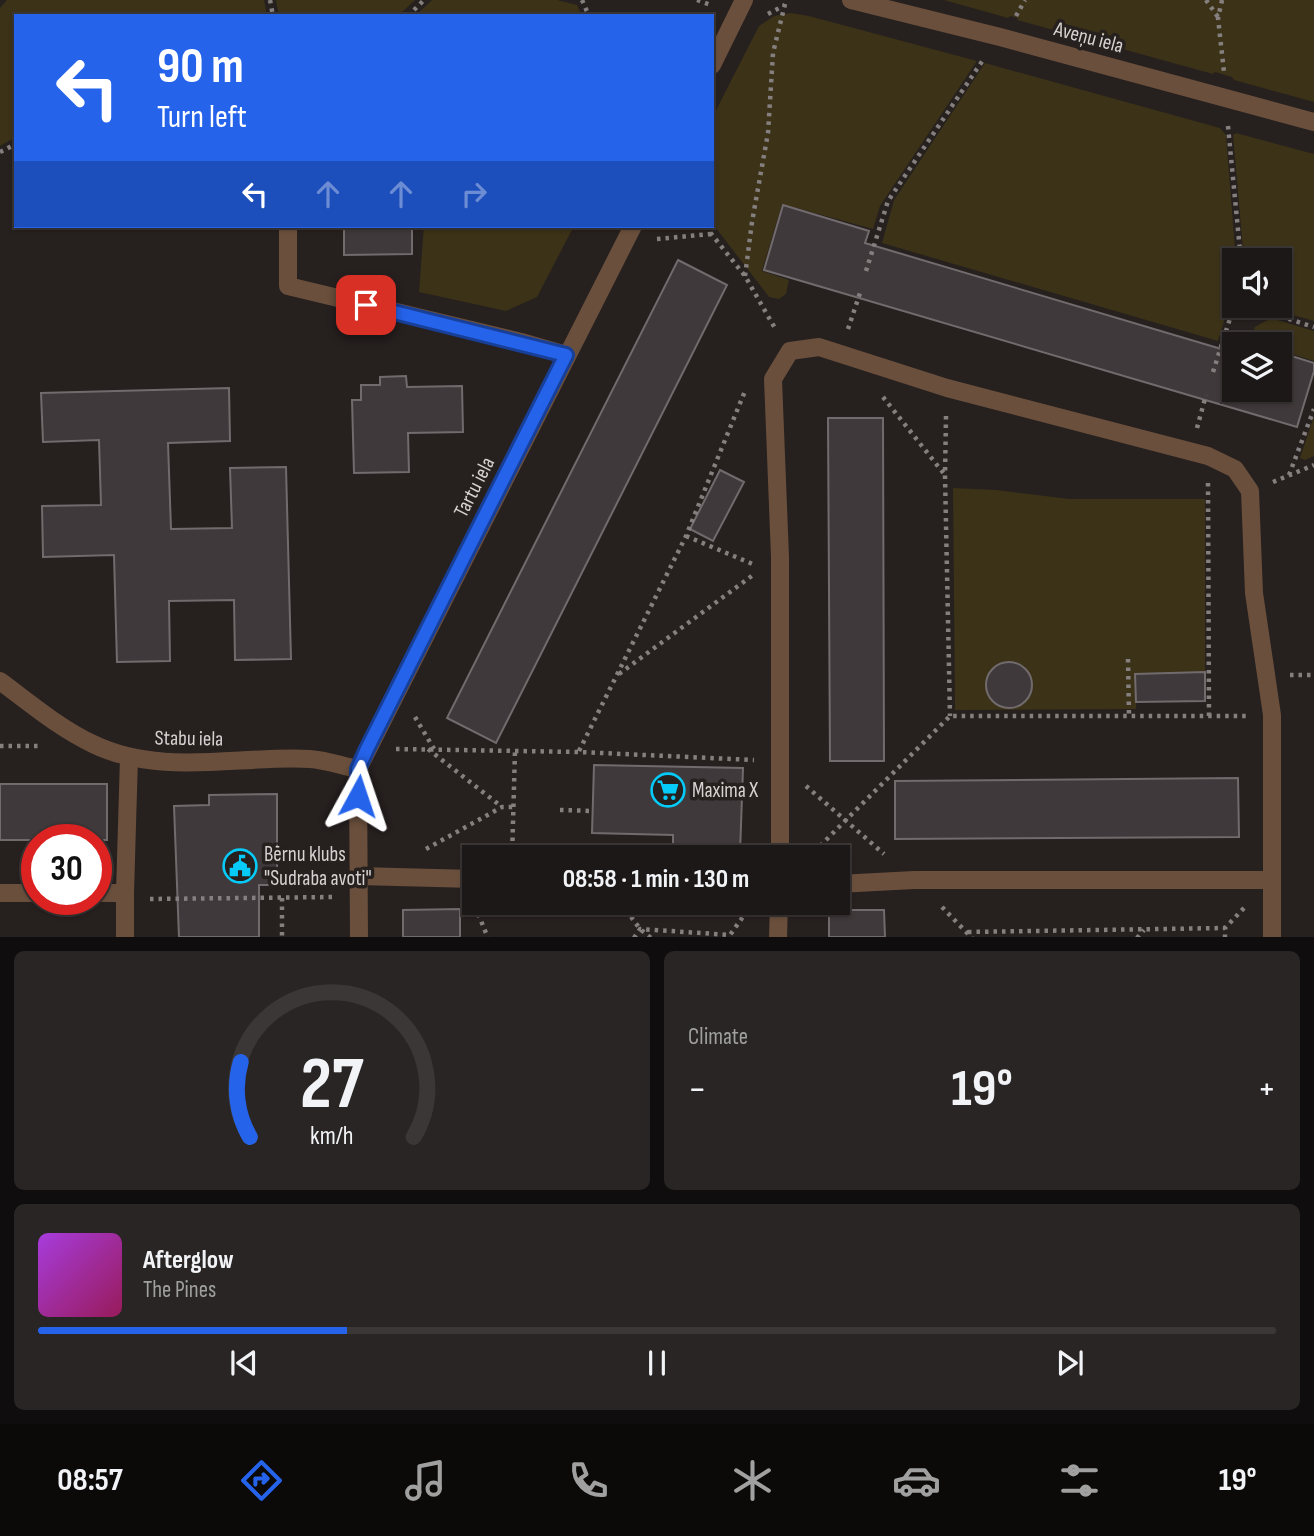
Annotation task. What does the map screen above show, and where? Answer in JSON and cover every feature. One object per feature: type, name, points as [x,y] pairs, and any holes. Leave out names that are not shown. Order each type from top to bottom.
[{"type":"street","points":[[714,61],[744,0]]},
{"type":"street","name":"Aveņu iela","points":[[851,0],[1027,44],[1314,122]]},
{"type":"street","points":[[288,228],[288,286],[566,355]]},
{"type":"street","name":"Tartu iela","points":[[358,769],[629,234]]},
{"type":"street","points":[[780,845],[780,557],[774,379],[790,351],[819,347],[947,388],[1208,456],[1235,469],[1250,491],[1254,593],[1272,715],[1272,937]]},
{"type":"street","name":"Stabu iela","points":[[0,681],[60,727],[94,745],[129,757],[160,763],[312,759],[358,769]]},
{"type":"street","points":[[125,937],[129,757]]},
{"type":"street","points":[[358,769],[359,937]]},
{"type":"street","points":[[358,876],[462,879]]},
{"type":"street","points":[[850,883],[914,880],[1272,880]]},
{"type":"street","points":[[0,893],[21,893]]},
{"type":"street","points":[[112,895],[125,896]]},
{"type":"street","points":[[778,937],[779,915]]},
{"type":"path","points":[[410,14],[424,0]]},
{"type":"path","points":[[697,0],[718,8]]},
{"type":"path","points":[[1014,20],[1025,0]]},
{"type":"path","points":[[1206,0],[1218,18]]},
{"type":"path","points":[[1222,0],[1218,18],[1224,77]]},
{"type":"path","points":[[746,276],[752,222],[768,133],[773,53],[786,4]]},
{"type":"path","points":[[866,271],[888,201],[978,66]]},
{"type":"path","points":[[1229,136],[1240,248]]},
{"type":"path","points":[[707,228],[746,276],[790,351]]},
{"type":"path","points":[[629,234],[712,234]]},
{"type":"path","points":[[860,293],[847,356],[945,476]]},
{"type":"path","points":[[1213,372],[1230,318]]},
{"type":"path","points":[[1286,318],[1314,327]]},
{"type":"path","points":[[579,752],[686,536],[747,385]]},
{"type":"path","points":[[947,388],[945,476],[950,716]]},
{"type":"path","points":[[1206,395],[1197,428],[1208,456],[1209,716]]},
{"type":"path","points":[[1289,475],[1314,409]]},
{"type":"path","points":[[1250,491],[1314,465]]},
{"type":"path","points":[[618,674],[762,568],[686,536]]},
{"type":"path","points":[[1128,659],[1129,716]]},
{"type":"path","points":[[820,845],[950,716],[1272,715]]},
{"type":"path","points":[[367,749],[579,752],[780,762],[914,880]]},
{"type":"path","points":[[427,749],[502,807]]},
{"type":"path","points":[[512,845],[515,751]]},
{"type":"path","points":[[418,878],[419,853],[502,807],[513,807]]},
{"type":"path","points":[[560,810],[593,811]]},
{"type":"path","points":[[125,896],[312,897]]},
{"type":"path","points":[[282,898],[282,937]]},
{"type":"path","points":[[630,915],[640,929],[651,937]]},
{"type":"path","points":[[640,929],[728,936],[743,915]]},
{"type":"path","points":[[967,933],[1225,928]]},
{"type":"path","points":[[634,937],[640,929]]},
{"type":"path","points":[[1136,937],[1144,929]]},
{"type":"shaded area","points":[[7,0],[264,0],[267,14],[14,14],[14,138],[0,146],[0,8]]},
{"type":"shaded area","points":[[276,0],[415,0],[400,14],[279,14]]},
{"type":"shaded area","points":[[432,0],[557,0],[577,5],[581,14],[417,14]]},
{"type":"shaded area","points":[[944,0],[1314,0],[1314,102],[1234,80],[1215,72],[1213,74],[1017,20],[1018,18],[1008,18]]},
{"type":"shaded area","points":[[791,13],[809,16],[977,61],[880,206],[873,229],[782,204],[762,271],[789,280],[786,294],[779,299],[769,297],[714,226],[714,114],[759,26],[774,16]]},
{"type":"shaded area","points":[[985,63],[1220,128],[1226,135],[1235,248],[1222,248],[1222,318],[1225,318],[1218,341],[882,243],[894,200]]},
{"type":"shaded area","points":[[1236,133],[1314,154],[1314,321],[1292,315],[1292,248],[1243,248],[1233,135]]},
{"type":"shaded area","points":[[424,228],[573,228],[537,297],[506,311],[419,292]]},
{"type":"shaded area","points":[[1271,318],[1314,331],[1314,361],[1292,354],[1292,332],[1253,332],[1255,327]]},
{"type":"shaded area","points":[[1314,416],[1314,456],[1305,460],[1300,458]]},
{"type":"shaded area","points":[[953,488],[1070,499],[1205,499],[1205,672],[1136,674],[1136,709],[955,710]]},
{"type":"building","points":[[783,205],[869,231],[865,243],[1222,349],[1222,402],[1292,402],[1292,356],[1314,363],[1314,371],[1297,427],[764,270]]},
{"type":"building","points":[[344,228],[412,228],[412,254],[344,255]]},
{"type":"building","points":[[678,260],[727,285],[496,743],[447,718]]},
{"type":"building","points":[[406,376],[407,387],[462,386],[463,432],[408,433],[409,472],[354,473],[352,400],[361,400],[361,385],[380,385],[380,377]]},
{"type":"building","points":[[229,388],[230,441],[168,443],[171,529],[232,528],[230,468],[286,467],[291,659],[235,660],[234,600],[169,601],[170,661],[117,662],[114,555],[43,557],[42,506],[101,505],[99,440],[43,442],[41,393]]},
{"type":"building","points":[[828,418],[883,418],[884,761],[830,761]]},
{"type":"building","points":[[720,470],[744,482],[713,541],[690,529]]},
{"type":"building","points":[[1009,662],[1026,668],[1032,685],[1026,702],[1009,708],[992,702],[986,685],[992,668]]},
{"type":"building","points":[[1205,672],[1205,701],[1136,702],[1135,674]]},
{"type":"building","name":"Maxima X","points":[[594,765],[743,768],[740,845],[673,845],[673,835],[592,833]]},
{"type":"building","points":[[1238,778],[1239,837],[895,839],[895,781]]},
{"type":"building","points":[[0,784],[107,784],[107,824],[21,824],[21,840],[0,840]]},
{"type":"building","points":[[277,794],[277,885],[259,885],[259,937],[179,937],[174,806],[209,805],[209,795]]},
{"type":"building","points":[[460,909],[460,937],[403,937],[403,910]]},
{"type":"building","points":[[850,910],[884,910],[885,937],[829,937],[829,915],[850,915]]},
{"type":"place","name":"Maxima X","points":[[668,790]]},
{"type":"place","name":"Bērnu klubs \"Sudraba avoti\"","points":[[240,866]]},
{"type":"route","points":[[358,796],[358,769],[367,749],[566,355],[366,305]]}]
